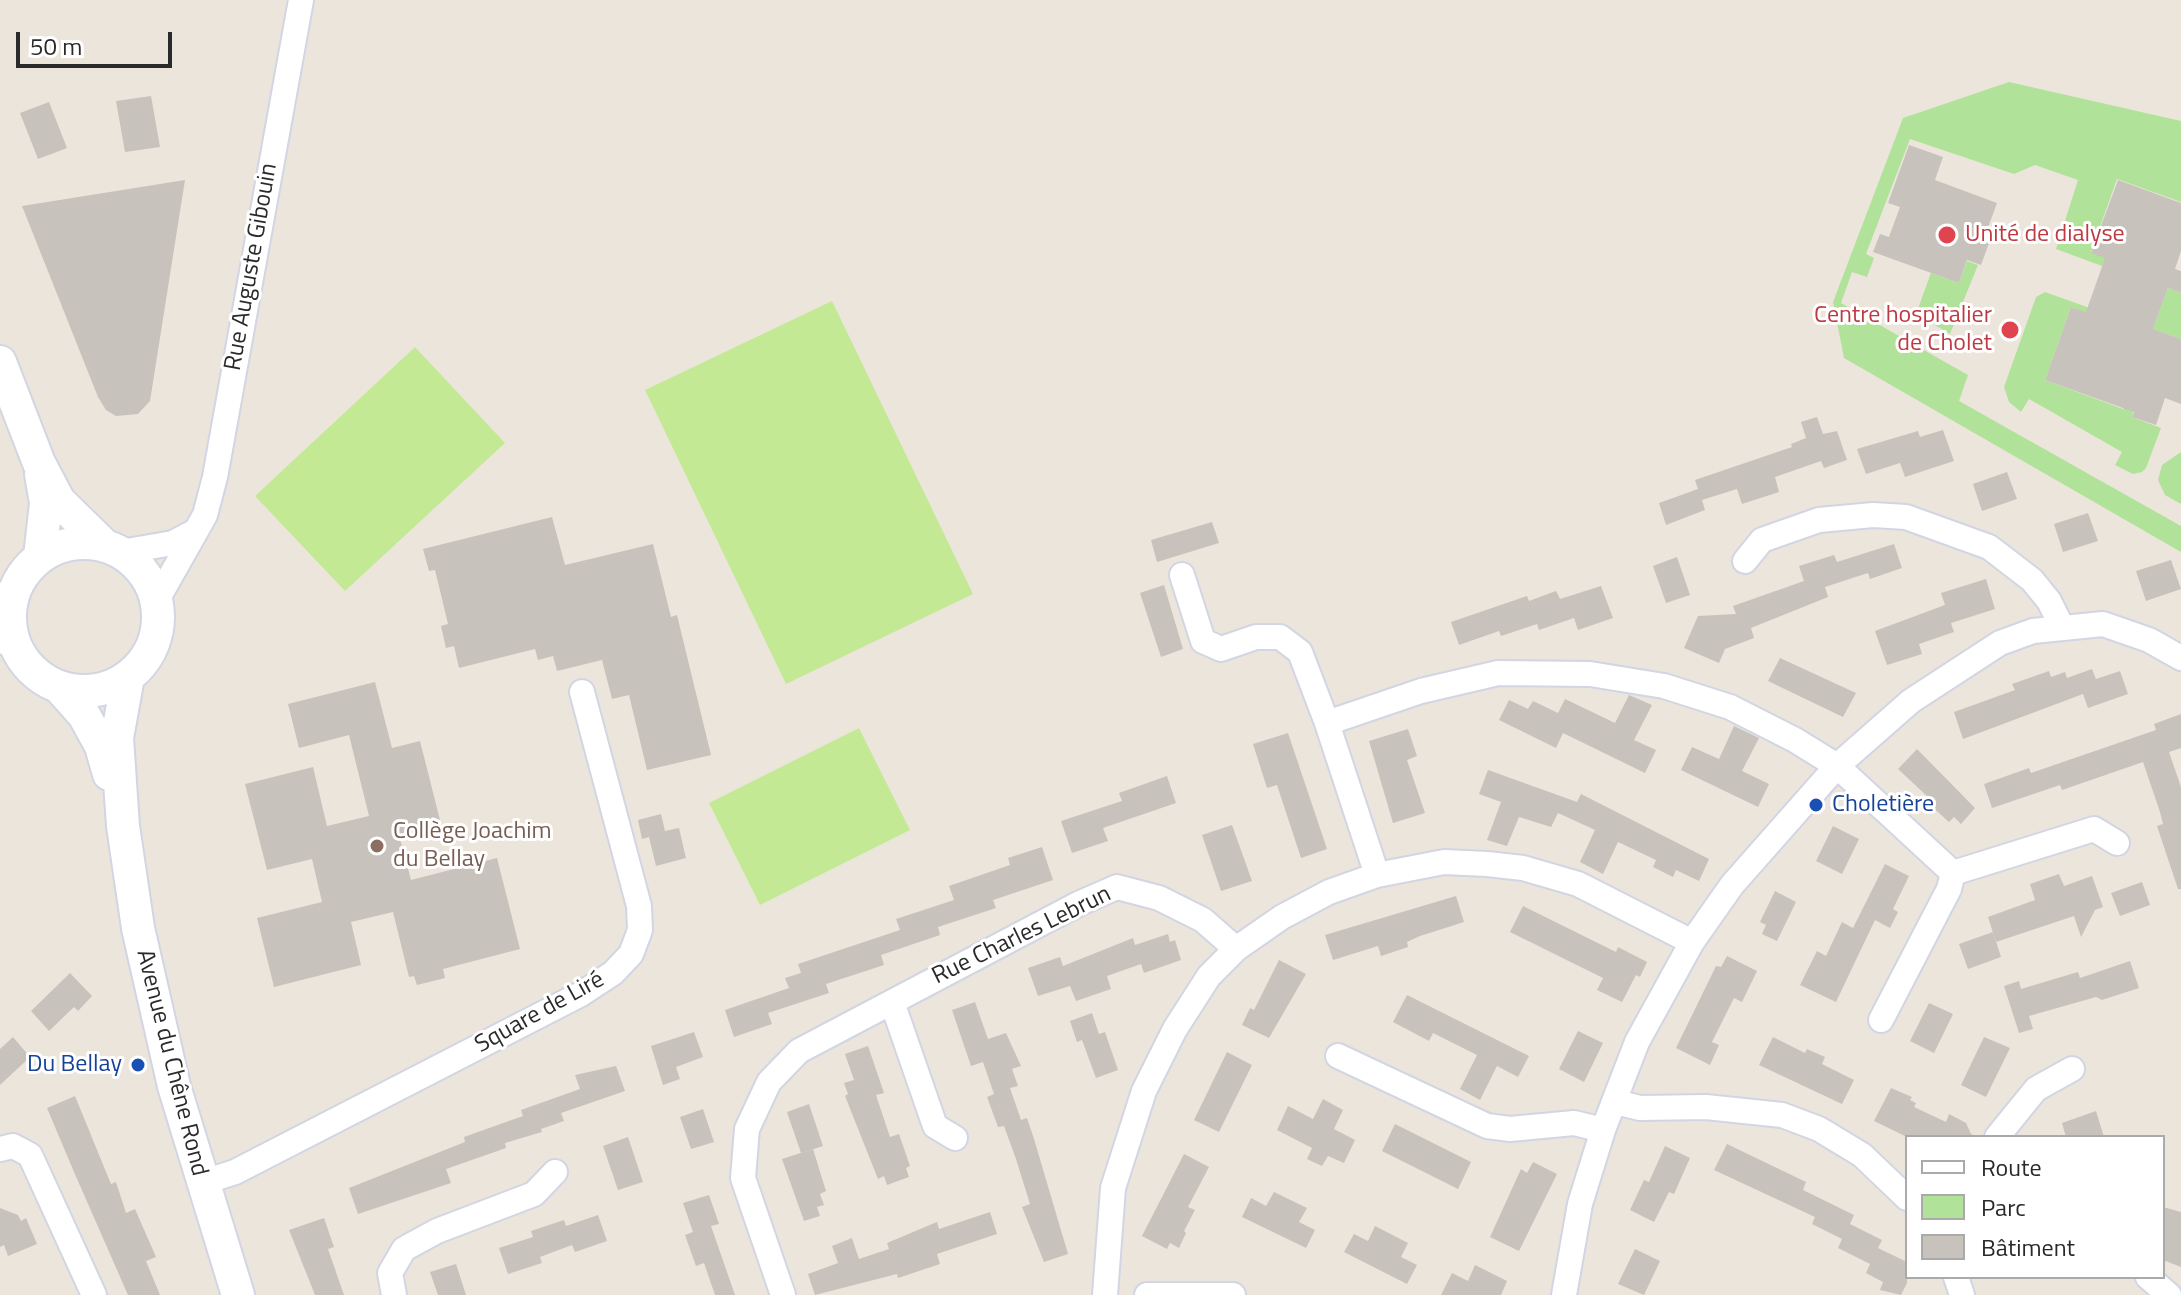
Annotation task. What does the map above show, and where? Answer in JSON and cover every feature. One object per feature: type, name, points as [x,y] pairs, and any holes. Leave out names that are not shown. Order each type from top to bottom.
[{"type":"main road","points":[[0,362],[39,463],[59,501],[150,581],[157,600],[159,621],[154,643],[144,662],[128,677],[107,688],[83,691],[60,688],[41,678],[8,643],[8,593],[40,557],[59,546],[81,542],[112,548]]},
{"type":"main road","points":[[39,463],[46,503],[40,557]]},
{"type":"main road","name":"Avenue du Chêne Rond","points":[[123,826],[117,738],[128,677]]},
{"type":"main road","name":"Avenue du Chêne Rond","points":[[60,688],[84,715],[101,746],[123,826],[155,1009],[201,1183],[238,1295]]},
{"type":"street","name":"Rue Auguste Gibouin","points":[[157,600],[205,515],[215,477],[301,0]]},
{"type":"street","points":[[1745,561],[1762,540],[1819,520],[1873,515],[1906,517],[1989,547],[2032,580],[2049,601],[2061,625]]},
{"type":"street","points":[[112,548],[173,543],[196,531]]},
{"type":"street","points":[[1182,575],[1203,641],[1221,649],[1256,637],[1280,637],[1300,652],[1377,875]]},
{"type":"street","points":[[1564,1295],[1580,1204],[1603,1130],[1637,1042],[1692,942],[1732,885],[1837,766],[1911,701],[2000,643],[2061,625],[2103,624],[2149,640],[2181,658]]},
{"type":"street","points":[[1327,723],[1466,678],[1534,672],[1590,674],[1664,686],[1730,707],[1795,740],[1837,766],[1953,873]]},
{"type":"street","name":"Square de Liré","points":[[201,1183],[235,1172],[581,994],[613,973],[631,954],[640,930],[639,906],[582,692]]},
{"type":"street","points":[[1953,873],[2094,829],[2117,843]]},
{"type":"street","points":[[1105,1295],[1113,1188],[1128,1131],[1175,1029],[1209,976],[1236,949],[1282,917],[1329,892],[1377,875],[1444,862],[1523,868],[1578,884],[1692,942]]},
{"type":"street","points":[[1881,1020],[1949,889],[1953,873]]},
{"type":"street","name":"Rue Charles Lebrun","points":[[783,1295],[743,1178],[747,1129],[769,1082],[799,1051],[1078,904],[1117,887],[1159,898],[1203,920],[1236,949]]},
{"type":"street","points":[[892,1002],[935,1126],[955,1138]]},
{"type":"street","points":[[1338,1056],[1487,1126],[1510,1129],[1574,1123],[1603,1130]]},
{"type":"street","points":[[1999,1135],[2036,1089],[2072,1069]]},
{"type":"street","points":[[1615,1102],[1640,1108],[1720,1108],[1782,1115],[1819,1129],[1862,1155],[1905,1196]]},
{"type":"street","points":[[0,1149],[13,1146],[30,1155],[94,1295]]},
{"type":"street","points":[[394,1295],[390,1273],[404,1249],[437,1231],[534,1194],[555,1172]]},
{"type":"street","points":[[2150,1279],[2169,1295]]},
{"type":"street","points":[[1147,1295],[1233,1295]]},
{"type":"green space","points":[[2009,82],[2181,121],[2181,202],[2117,179],[2091,252],[2132,268],[2129,276],[2056,249],[2078,180],[2035,165],[2014,174],[1910,139],[1866,254],[1874,258],[1867,277],[1852,272],[1841,303],[1968,375],[1959,401],[2181,526],[2181,552],[1844,358],[1833,302],[1903,118]]},
{"type":"green space","points":[[1967,261],[1978,265],[1950,334],[1916,314],[1931,273],[1959,283]]},
{"type":"green space","points":[[2168,288],[2181,293],[2181,339],[2153,329]]},
{"type":"green space","points":[[2045,292],[2115,317],[2114,322],[2071,307],[2045,380],[2123,409],[2125,405],[2134,408],[2132,417],[2161,428],[2142,472],[2133,474],[2115,465],[2122,452],[2029,399],[2021,412],[2009,402],[2004,387],[2036,297]]},
{"type":"green space","points":[[832,301],[973,594],[786,684],[645,390]]},
{"type":"green space","points":[[415,347],[505,443],[345,591],[255,496]]},
{"type":"green space","points":[[2181,452],[2181,504],[2165,495],[2158,480],[2162,465]]},
{"type":"green space","points":[[859,728],[910,830],[760,905],[709,803]]},
{"type":"building","points":[[151,96],[160,147],[125,152],[116,101]]},
{"type":"building","points":[[49,102],[67,148],[38,159],[20,113]]},
{"type":"building","points":[[1909,145],[1943,157],[1935,180],[1997,203],[1986,233],[1992,235],[1981,265],[1967,260],[1959,283],[1873,252],[1880,234],[1889,237],[1900,207],[1888,203]]},
{"type":"building","points":[[185,180],[150,401],[138,414],[116,416],[106,410],[98,397],[22,206]]},
{"type":"building","points":[[2118,180],[2181,203],[2181,251],[2175,269],[2181,271],[2181,293],[2168,288],[2153,329],[2181,339],[2181,404],[2165,398],[2156,425],[2132,417],[2134,412],[2045,380],[2071,307],[2086,312],[2105,258],[2091,253]]},
{"type":"building","points":[[1817,417],[1823,434],[1837,431],[1847,460],[1824,468],[1821,461],[1775,477],[1779,492],[1742,504],[1737,489],[1702,500],[1705,510],[1666,525],[1659,503],[1698,489],[1695,480],[1792,447],[1791,444],[1806,438],[1801,422]]},
{"type":"building","points":[[1943,430],[1954,461],[1905,477],[1900,463],[1866,474],[1857,449],[1918,431],[1920,437]]},
{"type":"building","points":[[2007,472],[2017,499],[1982,511],[1973,484]]},
{"type":"building","points":[[2088,513],[2098,541],[2063,552],[2054,524]]},
{"type":"building","points":[[552,517],[565,565],[653,544],[671,617],[677,615],[711,755],[647,770],[629,695],[612,699],[602,660],[557,671],[553,656],[538,660],[535,649],[459,668],[454,646],[446,648],[441,626],[448,624],[435,570],[429,571],[423,549]]},
{"type":"building","points":[[1212,522],[1219,543],[1157,562],[1151,540]]},
{"type":"building","points":[[1894,544],[1902,568],[1870,579],[1868,573],[1825,587],[1828,597],[1751,628],[1754,638],[1725,649],[1719,663],[1684,648],[1698,616],[1736,614],[1733,606],[1804,581],[1799,566],[1834,555],[1837,562]]},
{"type":"building","points":[[1677,557],[1690,595],[1666,603],[1653,566]]},
{"type":"building","points":[[2171,560],[2181,589],[2146,601],[2136,571]]},
{"type":"building","points":[[1986,579],[1995,609],[1951,623],[1954,632],[1919,644],[1922,654],[1887,665],[1875,631],[1945,605],[1941,593]]},
{"type":"building","points":[[1164,585],[1183,649],[1161,657],[1140,593]]},
{"type":"building","points":[[1601,586],[1613,618],[1578,630],[1574,618],[1539,630],[1537,624],[1501,636],[1499,631],[1459,645],[1451,622],[1527,596],[1529,601],[1556,591],[1560,599]]},
{"type":"building","points":[[1780,658],[1856,693],[1843,717],[1768,681]]},
{"type":"building","points":[[2092,669],[2096,679],[2120,671],[2128,694],[2088,708],[2083,694],[1963,739],[1954,712],[2015,690],[2012,684],[2049,671],[2051,677],[2065,672],[2067,678]]},
{"type":"building","points":[[375,682],[392,748],[420,741],[442,828],[400,839],[411,880],[497,858],[520,949],[443,969],[445,978],[417,985],[414,976],[409,977],[393,912],[351,922],[361,965],[274,987],[257,918],[322,902],[312,859],[267,870],[245,784],[313,767],[327,826],[369,816],[349,735],[299,748],[288,704]]},
{"type":"building","points":[[1629,695],[1652,705],[1634,740],[1656,750],[1645,773],[1563,733],[1556,748],[1499,720],[1509,700],[1528,709],[1533,701],[1558,713],[1565,699],[1615,723]]},
{"type":"building","points":[[2181,714],[2181,748],[2169,752],[2181,787],[2181,889],[2178,889],[2157,826],[2163,824],[2143,762],[2062,790],[2060,785],[1992,808],[1984,784],[2029,768],[2031,773],[2156,730],[2154,724]]},
{"type":"building","points":[[1734,726],[1759,738],[1742,771],[1769,784],[1758,807],[1681,770],[1692,747],[1719,759]]},
{"type":"building","points":[[1408,729],[1417,756],[1407,760],[1425,813],[1393,823],[1369,741]]},
{"type":"building","points":[[1288,733],[1327,849],[1301,858],[1277,785],[1267,788],[1253,744]]},
{"type":"building","points":[[1917,749],[1975,808],[1961,824],[1954,817],[1949,822],[1925,801],[1928,797],[1898,769]]},
{"type":"building","points":[[1488,770],[1577,802],[1581,794],[1709,859],[1699,881],[1676,870],[1673,877],[1653,867],[1656,860],[1618,842],[1603,874],[1580,862],[1595,830],[1558,813],[1551,827],[1519,817],[1507,846],[1487,840],[1501,802],[1479,794]]},
{"type":"building","points":[[1167,776],[1176,803],[1103,828],[1108,841],[1072,853],[1061,821],[1122,801],[1119,793]]},
{"type":"building","points":[[661,814],[665,831],[679,828],[686,858],[656,866],[649,837],[642,839],[638,820]]},
{"type":"building","points":[[1232,825],[1252,881],[1221,891],[1202,835]]},
{"type":"building","points":[[1833,826],[1859,839],[1842,874],[1816,861]]},
{"type":"building","points":[[1042,847],[1053,880],[993,900],[996,908],[938,927],[940,935],[881,955],[884,965],[826,984],[829,993],[768,1013],[772,1024],[734,1037],[725,1010],[789,988],[785,978],[801,973],[798,964],[900,930],[896,919],[954,900],[949,886],[1010,865],[1008,858]]},
{"type":"building","points":[[1885,864],[1909,876],[1893,909],[1898,912],[1890,928],[1875,920],[1836,1002],[1800,985],[1817,951],[1826,956],[1842,922],[1853,928]]},
{"type":"building","points":[[2059,874],[2064,886],[2092,876],[2103,907],[2095,910],[2081,937],[2074,916],[1996,942],[1988,917],[2035,900],[2030,884]]},
{"type":"building","points":[[2142,882],[2150,905],[2120,916],[2111,893]]},
{"type":"building","points":[[1775,891],[1796,902],[1777,941],[1762,934],[1766,925],[1760,922]]},
{"type":"building","points":[[1456,896],[1464,922],[1420,936],[1407,942],[1408,947],[1381,956],[1378,946],[1333,960],[1325,935]]},
{"type":"building","points":[[1523,906],[1616,952],[1618,947],[1647,962],[1640,977],[1636,975],[1622,1002],[1597,990],[1603,978],[1510,932]]},
{"type":"building","points":[[1993,932],[2001,957],[1968,969],[1959,944]]},
{"type":"building","points":[[1168,934],[1170,942],[1175,940],[1181,960],[1144,973],[1141,964],[1107,976],[1111,989],[1076,1001],[1070,986],[1038,996],[1028,968],[1060,957],[1063,966],[1133,938],[1135,945]]},
{"type":"building","points":[[1727,956],[1757,971],[1742,1002],[1734,998],[1712,1042],[1719,1045],[1710,1065],[1676,1048],[1716,966],[1721,967]]},
{"type":"building","points":[[1279,960],[1306,974],[1269,1038],[1242,1025],[1250,1008],[1254,1010]]},
{"type":"building","points":[[2130,961],[2139,988],[2102,1000],[2096,997],[2029,1016],[2033,1029],[2019,1033],[2004,986],[2019,981],[2021,989],[2078,972],[2080,978]]},
{"type":"building","points":[[70,973],[92,996],[78,1011],[74,1007],[49,1031],[31,1011]]},
{"type":"building","points":[[1407,995],[1529,1056],[1518,1077],[1497,1066],[1480,1100],[1460,1089],[1477,1055],[1433,1033],[1429,1041],[1393,1022]]},
{"type":"building","points":[[975,1002],[988,1039],[1006,1033],[1021,1066],[1012,1069],[1018,1086],[1010,1088],[1021,1120],[1027,1118],[1068,1254],[1044,1262],[1022,1207],[1030,1204],[1016,1159],[1004,1126],[998,1127],[987,1097],[994,1094],[983,1062],[971,1066],[952,1010]]},
{"type":"building","points":[[1929,1003],[1953,1014],[1934,1053],[1910,1041]]},
{"type":"building","points":[[1092,1013],[1099,1034],[1105,1032],[1118,1070],[1096,1078],[1082,1040],[1077,1042],[1070,1021]]},
{"type":"building","points":[[1578,1031],[1603,1043],[1584,1082],[1559,1069]]},
{"type":"building","points":[[694,1032],[703,1057],[676,1067],[680,1079],[663,1085],[651,1046]]},
{"type":"building","points":[[13,1037],[30,1057],[0,1085],[0,1049]]},
{"type":"building","points":[[1773,1037],[1805,1053],[1807,1049],[1825,1057],[1822,1064],[1854,1080],[1842,1104],[1759,1065]]},
{"type":"building","points":[[1984,1037],[2010,1048],[1986,1097],[1961,1085]]},
{"type":"building","points":[[868,1046],[884,1093],[876,1095],[890,1137],[899,1134],[910,1166],[906,1168],[909,1177],[887,1185],[884,1176],[878,1179],[845,1096],[848,1094],[844,1083],[854,1080],[845,1054]]},
{"type":"building","points":[[1227,1052],[1252,1065],[1219,1132],[1194,1120]]},
{"type":"building","points":[[616,1066],[625,1091],[561,1113],[564,1121],[541,1129],[542,1132],[505,1143],[506,1148],[446,1169],[451,1183],[358,1214],[349,1188],[465,1142],[464,1137],[523,1116],[521,1110],[580,1089],[575,1075]]},
{"type":"building","points":[[1891,1088],[1912,1097],[1910,1100],[1916,1103],[1914,1107],[1946,1122],[1949,1114],[1966,1123],[1973,1135],[1905,1136],[1874,1121]]},
{"type":"building","points":[[75,1096],[111,1184],[116,1182],[126,1213],[135,1209],[156,1257],[146,1261],[160,1295],[128,1295],[74,1172],[47,1108]]},
{"type":"building","points":[[1323,1099],[1343,1110],[1334,1129],[1355,1140],[1344,1163],[1328,1156],[1322,1166],[1307,1159],[1312,1148],[1277,1130],[1288,1106],[1313,1119]]},
{"type":"building","points":[[809,1104],[823,1146],[801,1153],[787,1112]]},
{"type":"building","points":[[703,1109],[714,1142],[691,1149],[680,1117]]},
{"type":"building","points":[[2096,1111],[2103,1135],[2065,1135],[2062,1123]]},
{"type":"building","points":[[1395,1124],[1471,1162],[1458,1189],[1382,1151]]},
{"type":"building","points":[[628,1137],[643,1182],[618,1190],[603,1146]]},
{"type":"building","points":[[1727,1144],[1806,1182],[1803,1190],[1854,1215],[1850,1224],[1882,1240],[1878,1248],[1905,1261],[1907,1283],[1901,1295],[1880,1290],[1883,1282],[1866,1273],[1870,1264],[1838,1248],[1842,1239],[1812,1224],[1815,1217],[1714,1170]]},
{"type":"building","points":[[1665,1146],[1690,1158],[1674,1194],[1669,1192],[1654,1222],[1630,1210],[1644,1180],[1649,1182]]},
{"type":"building","points":[[813,1149],[826,1191],[820,1194],[824,1205],[817,1207],[820,1216],[804,1221],[782,1159]]},
{"type":"building","points":[[1184,1154],[1209,1167],[1188,1207],[1195,1210],[1179,1248],[1170,1243],[1167,1249],[1142,1236]]},
{"type":"building","points":[[1533,1162],[1557,1174],[1519,1251],[1490,1237],[1521,1169],[1527,1173]]},
{"type":"building","points":[[1274,1192],[1307,1208],[1299,1222],[1315,1230],[1306,1248],[1242,1217],[1251,1198],[1266,1206]]},
{"type":"building","points":[[709,1195],[719,1224],[711,1226],[735,1295],[715,1295],[704,1263],[696,1266],[685,1235],[693,1232],[683,1203]]},
{"type":"building","points":[[0,1208],[18,1215],[21,1221],[26,1218],[37,1244],[8,1256],[4,1245],[0,1247]]},
{"type":"building","points":[[2165,1208],[2181,1212],[2181,1267],[2165,1261]]},
{"type":"building","points":[[990,1212],[997,1234],[937,1254],[940,1264],[898,1278],[897,1274],[815,1295],[808,1274],[838,1263],[832,1246],[852,1238],[859,1259],[889,1249],[887,1243],[937,1222],[939,1229]]},
{"type":"building","points":[[598,1215],[607,1241],[575,1252],[572,1245],[540,1257],[542,1263],[508,1274],[499,1248],[533,1237],[531,1231],[564,1220],[566,1226]]},
{"type":"building","points":[[324,1218],[334,1247],[328,1249],[344,1295],[315,1295],[289,1230]]},
{"type":"building","points":[[1375,1226],[1408,1243],[1401,1257],[1417,1265],[1407,1284],[1344,1252],[1354,1234],[1368,1241]]},
{"type":"building","points":[[1635,1249],[1660,1261],[1644,1295],[1618,1284]]},
{"type":"building","points":[[456,1264],[466,1295],[438,1295],[430,1272]]},
{"type":"building","points":[[1475,1265],[1507,1281],[1501,1295],[1441,1295],[1452,1273],[1468,1281]]},
{"type":"place","name":"Unité de dialyse","points":[[1947,235]]},
{"type":"place","name":"Centre hospitalier de Cholet","points":[[2010,330]]},
{"type":"place","name":"Choletière","points":[[1816,805]]},
{"type":"place","name":"Collège Joachim du Bellay","points":[[377,846]]},
{"type":"place","name":"Du Bellay","points":[[138,1065]]}]
